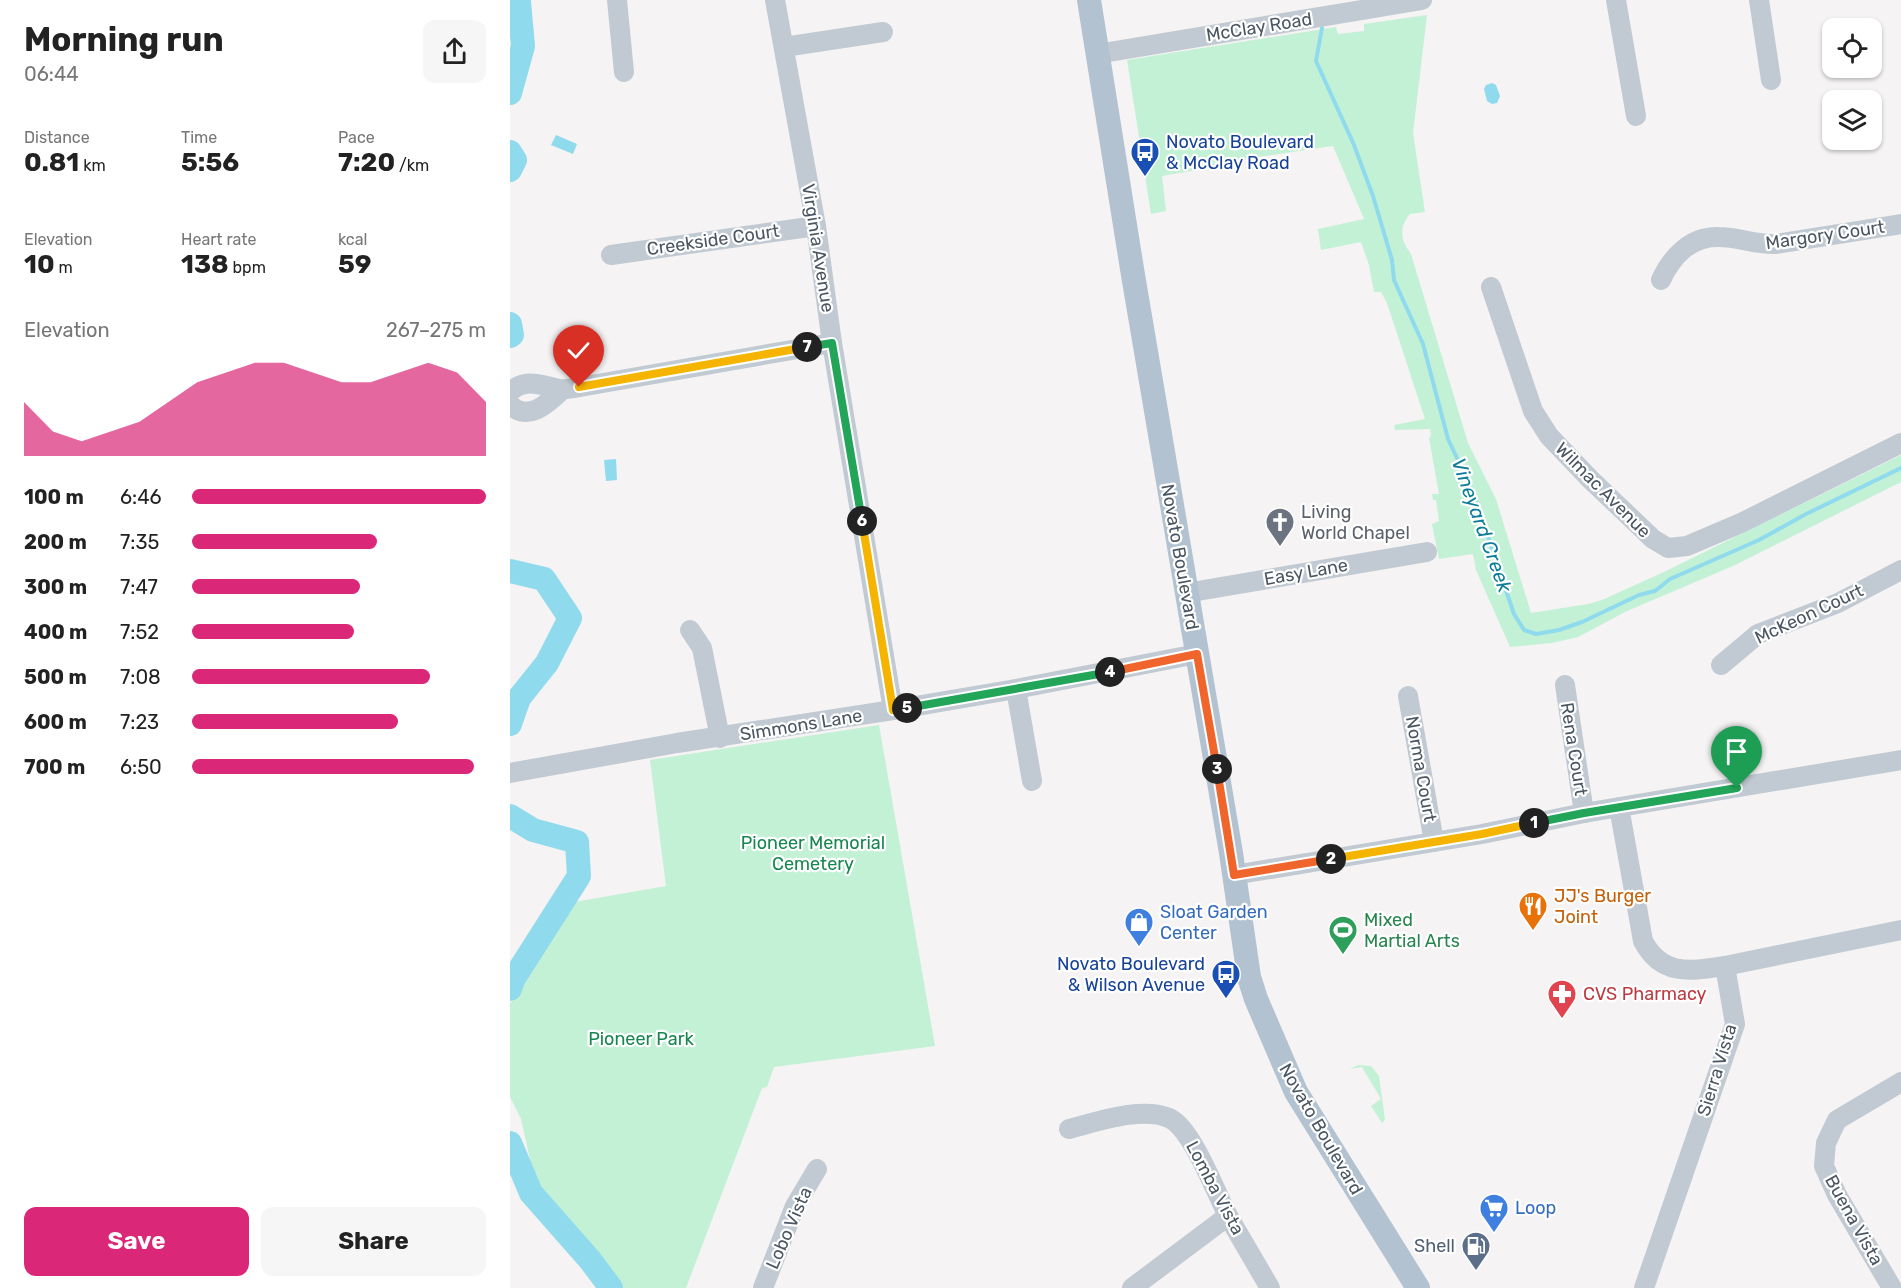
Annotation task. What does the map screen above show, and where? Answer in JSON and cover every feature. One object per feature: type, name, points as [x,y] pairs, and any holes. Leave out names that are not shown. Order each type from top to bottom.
[{"type":"main road","name":"Novato Boulevard","points":[[1089,0],[1250,976],[1256,999],[1296,1092],[1414,1287]]},
{"type":"street","points":[[617,0],[624,72]]},
{"type":"street","name":"Virginia Avenue","points":[[776,0],[816,226],[832,343],[893,710]]},
{"type":"street","name":"McClay Road","points":[[1097,54],[1422,0]]},
{"type":"street","points":[[1616,0],[1636,116]]},
{"type":"street","points":[[1759,0],[1771,80]]},
{"type":"street","points":[[784,47],[884,32]]},
{"type":"street","name":"Margory Court","points":[[1661,280],[1667,267],[1684,248],[1708,238],[1721,237],[1769,245],[1901,224]]},
{"type":"street","name":"Creekside Court","points":[[611,255],[816,226]]},
{"type":"street","name":"Wilmac Avenue","points":[[1491,287],[1533,411],[1540,424],[1590,479],[1653,539],[1668,548],[1688,546],[1741,523],[1901,443]]},
{"type":"street","points":[[510,392],[517,386],[529,383],[543,384],[562,390],[832,343]]},
{"type":"street","points":[[510,405],[518,411],[533,411],[543,406],[562,390]]},
{"type":"street","name":"Easy Lane","points":[[1186,592],[1427,552]]},
{"type":"street","name":"McKeon Court","points":[[1721,665],[1758,634],[1838,603],[1901,570]]},
{"type":"street","points":[[690,630],[702,648],[720,738]]},
{"type":"street","name":"Simmons Lane","points":[[510,773],[677,743],[720,738],[1016,689],[1197,654]]},
{"type":"street","name":"Rena Court","points":[[1565,685],[1584,813]]},
{"type":"street","points":[[1016,689],[1032,781]]},
{"type":"street","name":"Norma Court","points":[[1408,696],[1434,842]]},
{"type":"street","points":[[1234,875],[1901,760]]},
{"type":"street","points":[[1619,807],[1643,941],[1649,953],[1669,966],[1688,971],[1725,966],[1901,930]]},
{"type":"street","name":"Sierra Vista","points":[[1644,1288],[1735,1024],[1725,966]]},
{"type":"street","name":"Buena Vista","points":[[1892,1288],[1838,1195],[1824,1166],[1826,1143],[1837,1120],[1901,1082]]},
{"type":"street","name":"Lomba Vista","points":[[1069,1128],[1133,1114],[1153,1114],[1170,1119],[1184,1130],[1228,1216],[1270,1288]]},
{"type":"street","name":"Lobo Vista","points":[[763,1288],[795,1206],[817,1169]]},
{"type":"street","points":[[1132,1288],[1228,1216]]},
{"type":"green space","points":[[1427,15],[1413,133],[1425,212],[1410,214],[1402,229],[1402,234],[1411,254],[1468,443],[1496,499],[1531,613],[1602,600],[1664,572],[1901,455],[1901,482],[1733,566],[1627,611],[1578,637],[1552,643],[1510,647],[1476,570],[1473,554],[1439,559],[1432,524],[1439,521],[1436,500],[1433,500],[1432,494],[1439,494],[1429,438],[1430,429],[1395,430],[1394,425],[1425,419],[1387,303],[1381,292],[1374,292],[1369,265],[1361,242],[1321,250],[1318,229],[1364,219],[1333,146],[1225,162],[1225,165],[1162,176],[1166,211],[1151,214],[1127,60],[1336,27],[1338,34],[1364,31],[1364,24]]},
{"type":"green space","name":"Pioneer Park","points":[[879,725],[935,1046],[774,1067],[767,1087],[762,1088],[686,1288],[604,1288],[553,1216],[532,1168],[521,1119],[510,1097],[510,1004],[529,973],[531,936],[557,905],[666,886],[650,760]]},
{"type":"green space","points":[[1358,1065],[1371,1066],[1379,1076],[1385,1120],[1382,1123],[1371,1106],[1381,1099],[1362,1067],[1350,1069]]},
{"type":"water","points":[[1492,83],[1496,85],[1500,96],[1497,103],[1492,104],[1487,101],[1484,89],[1486,85]]},
{"type":"water","points":[[556,135],[577,144],[573,154],[551,145]]},
{"type":"water","points":[[616,459],[617,480],[606,481],[604,460]]},
{"type":"waterway","points":[[510,93],[523,46],[519,2],[516,0]]},
{"type":"waterway","name":"Vineyard Creek","points":[[1322,28],[1316,61],[1354,145],[1373,196],[1392,260],[1394,280],[1423,344],[1448,439],[1472,490],[1514,614],[1524,630],[1536,634],[1559,630],[1582,622],[1639,595],[1655,591],[1670,579],[1759,540],[1806,514],[1901,468]]},
{"type":"waterway","points":[[510,152],[515,160],[510,170]]},
{"type":"waterway","points":[[510,324],[512,335],[510,336]]},
{"type":"waterway","points":[[510,571],[544,579],[570,618],[547,663],[519,698],[510,724]]},
{"type":"waterway","points":[[510,816],[533,830],[577,842],[579,876],[514,978],[510,989]]},
{"type":"waterway","points":[[510,1143],[531,1193],[590,1260],[611,1288]]},
{"type":"place","name":"Novato Boulevard & McClay Road","points":[[1145,178]]},
{"type":"place","name":"Living World Chapel","points":[[1280,548]]},
{"type":"place","name":"JJ's Burger Joint","points":[[1533,932]]},
{"type":"place","name":"Sloat Garden Center","points":[[1139,948]]},
{"type":"place","name":"Mixed Martial Arts","points":[[1343,956]]},
{"type":"place","name":"Novato Boulevard & Wilson Avenue","points":[[1226,1000]]},
{"type":"place","name":"CVS Pharmacy","points":[[1562,1020]]},
{"type":"place","name":"Loop","points":[[1494,1234]]},
{"type":"place","name":"Shell","points":[[1476,1272]]},
{"type":"route","points":[[579,387],[832,343],[893,710],[1083,677],[1197,654],[1234,875],[1482,834],[1584,813],[1737,788]]},
{"type":"park label","name":"Pioneer Memorial Cemetery","points":[[813,853]]}]
